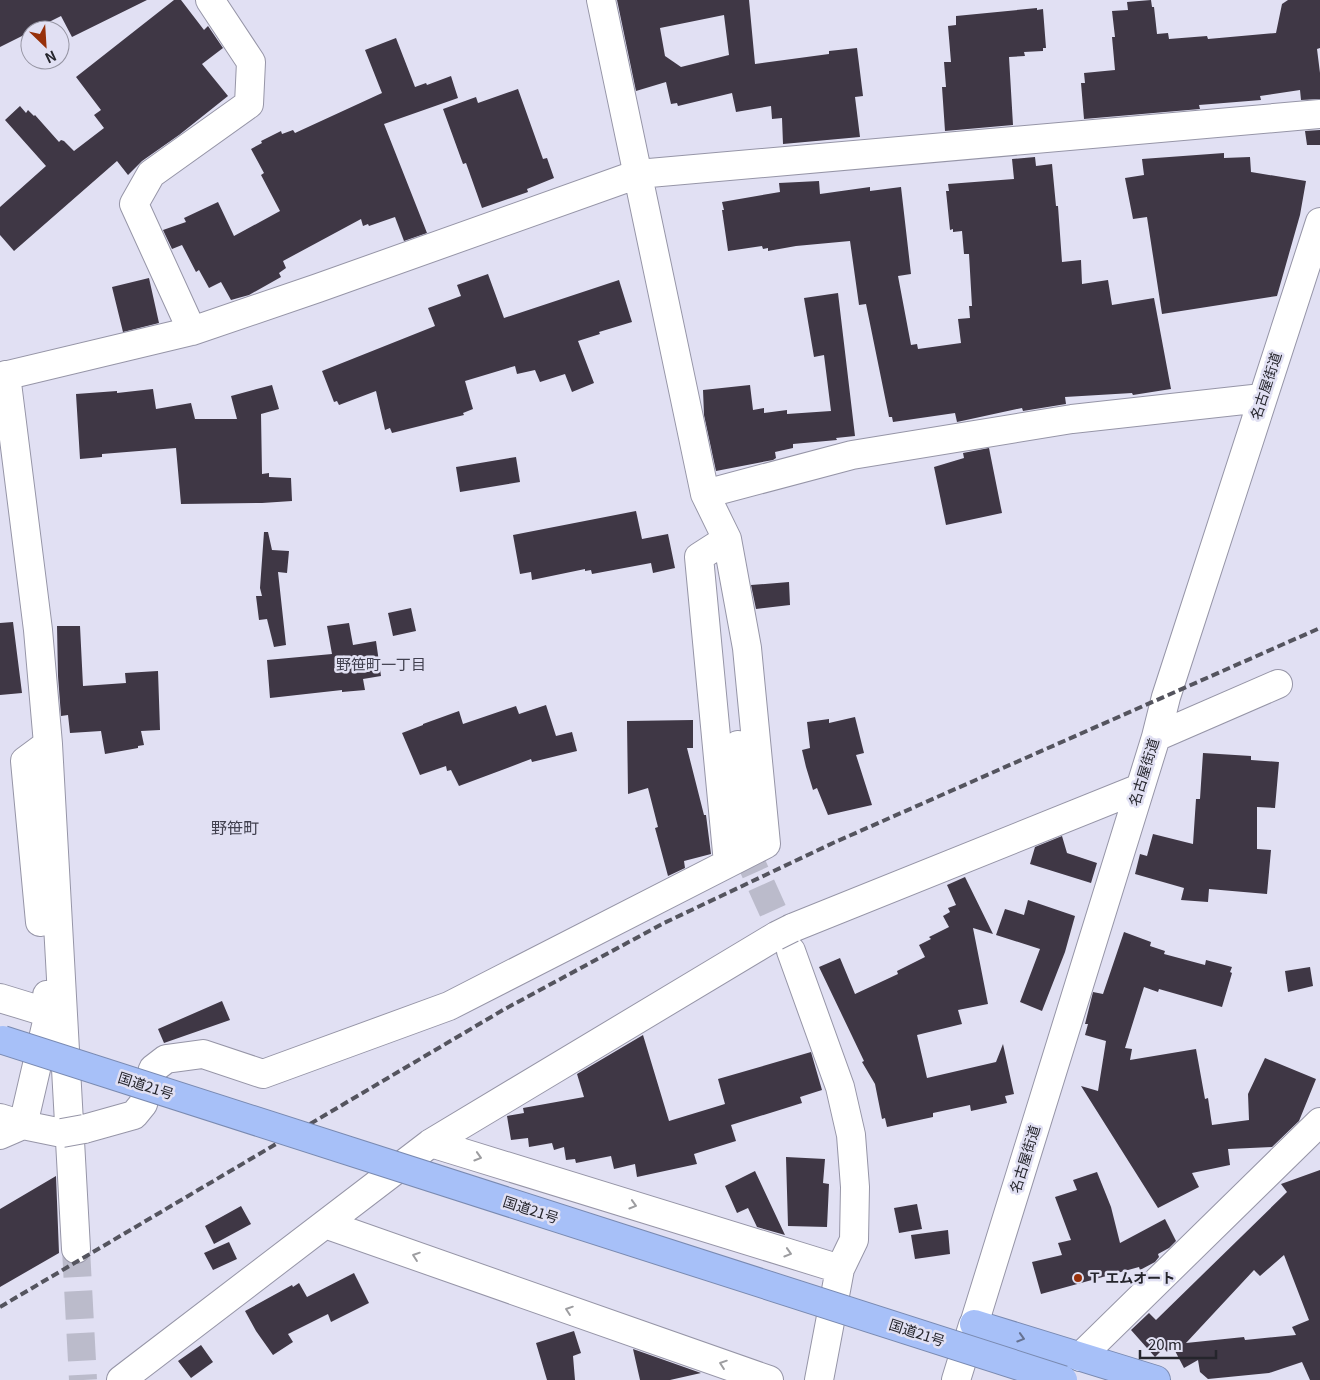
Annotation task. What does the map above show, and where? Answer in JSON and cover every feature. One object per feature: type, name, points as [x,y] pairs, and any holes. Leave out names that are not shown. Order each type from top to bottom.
[{"type":"highway","name":"国道21号","points":[[1,1045],[1013,1380]]},
{"type":"highway","name":"国道21号","points":[[1,1045],[1063,1380]]},
{"type":"highway","points":[[974,1324],[1156,1380]]},
{"type":"street","points":[[192,331],[134,204],[151,174],[248,104],[251,62],[210,0]]},
{"type":"street","points":[[48,744],[25,761],[49,1013],[8,1126],[73,1131],[134,1115],[143,1104],[153,1069],[166,1059],[202,1054],[263,1074],[449,1006],[736,855],[766,844],[747,648],[727,539],[705,494],[601,0]]},
{"type":"street","points":[[76,1250],[48,744],[38,630],[3,376],[192,331],[638,174],[1320,114]]},
{"type":"street","name":"名古屋街道","points":[[956,1380],[1156,737],[1169,687],[1320,222]]},
{"type":"street","points":[[705,494],[852,456],[1072,419],[1262,398]]},
{"type":"street","points":[[727,539],[699,557],[736,855]]},
{"type":"street","points":[[1156,737],[1278,684]]},
{"type":"street","points":[[120,1380],[431,1143],[782,939],[1140,788]]},
{"type":"street","points":[[782,939],[840,1087],[851,1135],[855,1187],[854,1240],[840,1268],[819,1380]]},
{"type":"street","points":[[0,998],[49,1013]]},
{"type":"street","points":[[1080,1356],[1320,1122]]},
{"type":"street","points":[[431,1143],[840,1268]]},
{"type":"street","points":[[325,1224],[769,1380]]},
{"type":"building","points":[[0,0],[147,0],[72,37],[70,33],[70,20],[63,20],[61,16],[53,20],[20,20],[20,37],[0,47]]},
{"type":"building","points":[[174,0],[181,0],[204,30],[208,26],[223,48],[202,64],[228,96],[179,135],[142,161],[128,175],[117,161],[14,251],[0,235],[0,207],[46,166],[5,120],[20,106],[26,113],[28,110],[35,115],[59,142],[61,140],[64,141],[74,151],[104,128],[94,115],[101,110],[76,77]]},
{"type":"building","points":[[617,0],[749,0],[755,64],[829,54],[829,51],[857,48],[863,96],[855,97],[860,137],[783,144],[782,118],[772,119],[771,106],[736,112],[732,93],[678,106],[677,103],[671,104],[666,82],[636,91]],"holes":[[[724,15],[729,55],[681,67],[665,56],[660,28]]]},
{"type":"building","points":[[1151,0],[1152,7],[1154,7],[1157,34],[1168,33],[1169,39],[1207,36],[1208,39],[1276,33],[1282,4],[1288,0],[1320,0],[1320,48],[1317,49],[1320,73],[1320,99],[1301,100],[1300,90],[1260,96],[1261,100],[1199,105],[1200,109],[1084,119],[1081,83],[1085,83],[1084,73],[1115,70],[1112,37],[1115,37],[1112,11],[1128,10],[1127,2]]},
{"type":"building","points":[[1037,8],[1037,10],[1043,9],[1046,48],[1043,48],[1043,51],[1024,52],[1025,56],[1009,57],[1013,125],[945,131],[942,87],[946,87],[944,62],[951,62],[948,26],[956,25],[956,16]]},
{"type":"building","points":[[396,38],[415,87],[426,83],[427,85],[451,76],[458,98],[384,124],[427,233],[404,241],[395,217],[369,226],[368,224],[363,226],[361,219],[283,261],[286,268],[279,273],[281,277],[249,295],[231,300],[221,282],[209,288],[199,270],[196,272],[182,245],[172,249],[163,230],[186,222],[184,218],[218,202],[234,236],[280,211],[261,175],[264,173],[251,149],[262,143],[261,141],[281,131],[282,134],[293,130],[295,133],[382,93],[365,50]]},
{"type":"building","points":[[518,89],[543,159],[547,158],[554,178],[527,189],[528,192],[482,208],[466,163],[463,164],[443,109],[476,97],[478,103]]},
{"type":"building","points":[[1320,130],[1320,145],[1307,145],[1305,131]]},
{"type":"building","points":[[1224,153],[1224,158],[1250,157],[1251,172],[1306,181],[1300,215],[1277,296],[1162,314],[1147,217],[1133,219],[1125,178],[1144,175],[1142,159]]},
{"type":"building","points":[[1035,157],[1036,166],[1052,164],[1056,206],[1058,206],[1062,262],[1081,260],[1082,284],[1108,280],[1112,305],[1154,298],[1171,389],[1133,395],[1132,393],[1065,397],[1066,404],[1023,411],[1022,408],[957,422],[955,413],[893,422],[892,417],[889,417],[866,304],[859,305],[850,241],[796,246],[768,251],[768,248],[763,249],[762,246],[728,251],[722,202],[780,192],[779,183],[819,181],[820,194],[870,187],[870,191],[901,187],[911,274],[898,276],[911,345],[917,344],[918,349],[961,343],[958,319],[970,318],[969,306],[972,306],[969,254],[964,254],[962,231],[953,232],[953,229],[950,230],[946,191],[949,191],[948,184],[1014,179],[1012,159]]},
{"type":"building","points":[[488,274],[504,318],[619,280],[632,322],[599,332],[600,334],[578,341],[594,383],[572,392],[565,374],[540,382],[535,370],[517,374],[515,366],[465,381],[473,409],[463,413],[464,415],[392,433],[390,428],[385,430],[376,391],[339,405],[337,401],[334,402],[322,371],[435,326],[428,308],[461,296],[457,285]]},
{"type":"building","points":[[149,278],[159,323],[123,332],[112,287]]},
{"type":"building","points":[[838,293],[855,436],[836,438],[837,440],[793,444],[793,448],[775,452],[776,458],[773,460],[716,471],[704,415],[703,390],[750,385],[753,410],[764,408],[764,413],[787,410],[787,414],[831,411],[824,355],[814,357],[804,298]]},
{"type":"building","points":[[272,385],[279,409],[261,414],[262,474],[269,473],[269,477],[291,478],[292,501],[181,504],[176,448],[102,454],[102,457],[80,459],[76,394],[117,391],[117,393],[153,389],[156,409],[191,403],[195,419],[237,419],[231,396]]},
{"type":"building","points":[[989,448],[1002,513],[946,525],[934,467],[964,458],[963,453]]},
{"type":"building","points":[[516,457],[520,482],[460,492],[456,467]]},
{"type":"building","points":[[636,511],[642,539],[668,534],[675,568],[653,573],[651,563],[592,574],[591,570],[585,571],[585,569],[532,580],[531,572],[520,574],[513,535]]},
{"type":"building","points":[[264,532],[268,532],[272,550],[289,551],[287,573],[278,572],[286,645],[274,647],[267,619],[259,620],[256,596],[262,596],[260,588]]},
{"type":"building","points":[[789,582],[790,605],[756,609],[751,585]]},
{"type":"building","points":[[411,608],[416,631],[393,636],[388,613]]},
{"type":"building","points":[[13,622],[22,693],[0,695],[0,623]]},
{"type":"building","points":[[349,623],[353,645],[376,641],[381,676],[363,679],[365,690],[342,692],[342,690],[270,698],[267,660],[332,654],[327,626]]},
{"type":"building","points":[[57,626],[80,626],[83,686],[126,683],[125,673],[158,671],[160,730],[141,731],[144,745],[138,746],[138,748],[105,754],[101,731],[70,733],[68,715],[61,716]]},
{"type":"building","points":[[546,705],[556,736],[572,732],[577,751],[532,762],[531,759],[459,786],[451,770],[447,771],[446,766],[420,775],[402,733],[459,711],[463,724],[516,706],[519,714]]},
{"type":"building","points":[[855,717],[864,753],[856,755],[872,805],[828,815],[817,788],[813,790],[802,750],[810,748],[807,722],[829,719],[829,723]]},
{"type":"building","points":[[693,720],[693,748],[687,748],[704,815],[706,815],[711,854],[684,861],[685,868],[668,876],[655,828],[658,827],[648,788],[628,794],[627,721]]},
{"type":"building","points":[[1203,753],[1251,756],[1251,760],[1279,762],[1275,808],[1257,807],[1257,849],[1271,850],[1267,894],[1209,889],[1208,902],[1181,900],[1184,888],[1135,874],[1140,854],[1147,856],[1153,834],[1193,844],[1196,799],[1200,799]]},
{"type":"building","points":[[1062,836],[1067,853],[1097,863],[1091,883],[1030,864],[1035,847]]},
{"type":"building","points":[[965,877],[993,934],[973,928],[988,1004],[958,1010],[962,1024],[917,1035],[927,1078],[996,1062],[1003,1044],[1014,1094],[1005,1096],[1007,1103],[971,1111],[970,1105],[933,1113],[933,1117],[887,1127],[885,1118],[882,1119],[875,1084],[862,1062],[864,1061],[819,967],[840,958],[855,994],[898,974],[897,971],[925,957],[919,945],[931,939],[929,937],[949,927],[943,916],[950,912],[948,908],[956,905],[947,885]]},
{"type":"building","points":[[1028,900],[1075,916],[1065,952],[1042,1011],[1020,1002],[1040,949],[996,935],[1005,909],[1024,915]]},
{"type":"building","points":[[1124,932],[1151,942],[1150,946],[1165,951],[1164,954],[1205,965],[1206,960],[1232,967],[1222,1007],[1159,989],[1158,992],[1144,987],[1125,1048],[1132,1049],[1130,1060],[1196,1049],[1205,1099],[1208,1098],[1212,1125],[1249,1120],[1248,1094],[1265,1058],[1316,1079],[1299,1121],[1272,1147],[1228,1149],[1230,1165],[1192,1173],[1199,1187],[1158,1208],[1081,1086],[1098,1091],[1106,1041],[1085,1035],[1088,1024],[1085,1024],[1093,992],[1103,994]]},
{"type":"building","points":[[1310,967],[1313,986],[1288,992],[1285,971]]},
{"type":"building","points":[[222,1001],[230,1020],[164,1043],[158,1029]]},
{"type":"building","points":[[643,1035],[669,1121],[725,1104],[718,1079],[811,1052],[822,1090],[800,1097],[802,1103],[731,1125],[736,1141],[694,1154],[697,1164],[637,1177],[635,1164],[614,1169],[611,1156],[576,1163],[575,1159],[566,1160],[564,1147],[554,1150],[552,1143],[529,1147],[528,1138],[511,1140],[507,1116],[524,1113],[523,1108],[584,1097],[577,1074]]},
{"type":"building","points":[[786,1157],[825,1159],[823,1183],[829,1184],[827,1227],[788,1226]]},
{"type":"building","points":[[1320,1170],[1320,1380],[1310,1380],[1302,1362],[1269,1373],[1208,1379],[1200,1372],[1198,1360],[1184,1368],[1173,1347],[1167,1352],[1164,1348],[1155,1357],[1131,1330],[1149,1313],[1156,1320],[1287,1192],[1281,1184]],"holes":[[[1284,1255],[1309,1320],[1292,1327],[1296,1335],[1245,1340],[1244,1337],[1186,1343],[1254,1270],[1260,1276]]]},
{"type":"building","points":[[755,1171],[785,1235],[757,1227],[748,1208],[737,1213],[725,1186]]},
{"type":"building","points":[[1097,1172],[1111,1207],[1120,1243],[1165,1219],[1176,1241],[1169,1248],[1158,1254],[1159,1257],[1155,1262],[1140,1270],[1139,1267],[1041,1294],[1032,1262],[1062,1255],[1058,1243],[1071,1240],[1055,1197],[1077,1190],[1073,1180]]},
{"type":"building","points":[[56,1176],[59,1253],[0,1287],[0,1209]]},
{"type":"building","points":[[917,1204],[922,1229],[899,1233],[894,1208]]},
{"type":"building","points":[[241,1206],[251,1224],[214,1244],[205,1226]]},
{"type":"building","points":[[948,1230],[950,1254],[915,1259],[911,1235]]},
{"type":"building","points":[[229,1242],[237,1259],[213,1270],[204,1253]]},
{"type":"building","points":[[354,1273],[369,1303],[331,1322],[328,1314],[288,1334],[293,1342],[273,1355],[245,1311],[292,1285],[293,1287],[299,1283],[307,1297]]},
{"type":"building","points":[[574,1331],[581,1353],[573,1356],[575,1380],[547,1380],[536,1343]]},
{"type":"building","points":[[201,1345],[213,1362],[191,1378],[178,1361]]},
{"type":"building","points":[[633,1349],[701,1373],[670,1380],[640,1380]]},
{"type":"tunnel","points":[[744,847],[791,951]]},
{"type":"tunnel","points":[[76,1249],[83,1380]]},
{"type":"railway","points":[[0,1307],[503,1010],[664,923],[833,843],[1320,628]]},
{"type":"place","name":"Ｔ エムオート","points":[[1078,1278]]},
{"type":"district","name":"野笹町一丁目","points":[[381,665]]},
{"type":"district","name":"野笹町","points":[[235,828]]}]
